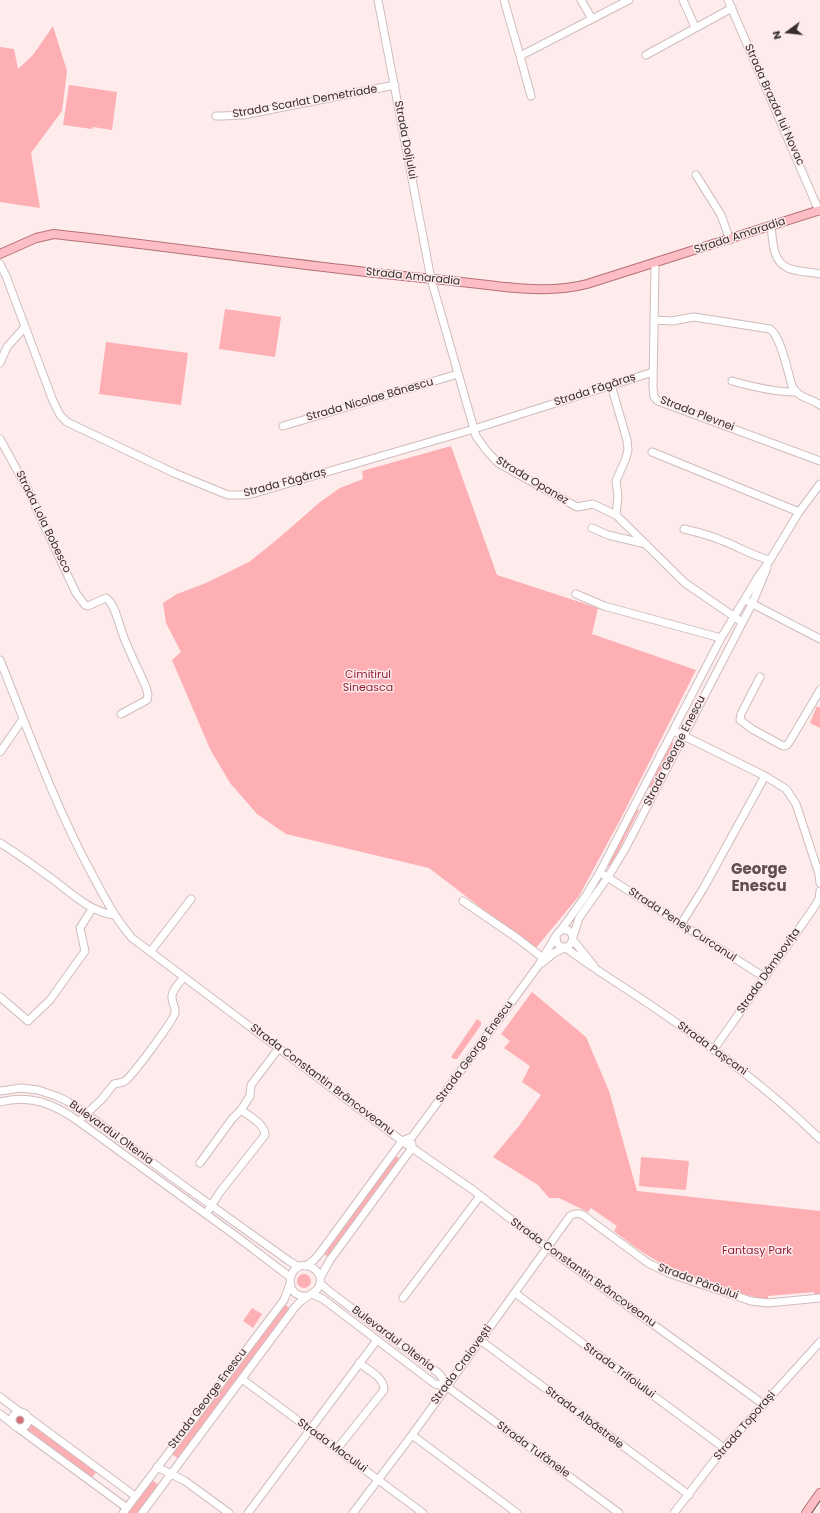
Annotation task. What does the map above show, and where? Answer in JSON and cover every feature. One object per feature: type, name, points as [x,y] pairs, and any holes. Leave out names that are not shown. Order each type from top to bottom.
[{"type":"main road","name":"Strada Amaradia","points":[[0,254],[36,238],[54,234],[431,279],[556,290],[576,287],[730,240],[820,210]]},
{"type":"main road","points":[[806,1513],[820,1493]]},
{"type":"street","name":"Strada Doljului","points":[[378,0],[431,279]]},
{"type":"street","points":[[504,0],[531,96]]},
{"type":"street","points":[[581,0],[592,19]]},
{"type":"street","points":[[520,56],[629,0]]},
{"type":"street","points":[[683,0],[695,27]]},
{"type":"street","name":"Strada Brazda lui Novac","points":[[728,0],[820,210]]},
{"type":"street","points":[[646,55],[732,8]]},
{"type":"street","name":"Strada Scarlat Demetriade","points":[[216,116],[243,115],[395,85]]},
{"type":"street","points":[[696,175],[721,215],[730,240]]},
{"type":"street","points":[[772,226],[777,259],[788,268],[820,274]]},
{"type":"street","name":"Strada Plevnei","points":[[655,263],[654,397],[658,401],[820,461]]},
{"type":"street","name":"Strada Făgăraș","points":[[0,264],[53,401],[60,415],[67,422],[174,473],[228,495],[245,496],[255,494],[474,429],[653,372]]},
{"type":"street","name":"Strada Opanez","points":[[431,279],[476,436],[486,450],[498,463],[577,507],[593,504],[616,515],[692,589],[742,622]]},
{"type":"street","points":[[655,320],[672,321],[694,317],[765,328],[774,332],[795,392],[802,397],[813,400],[820,405]]},
{"type":"street","points":[[0,363],[7,347],[25,328]]},
{"type":"street","name":"Strada Nicolae Bănescu","points":[[283,426],[458,374]]},
{"type":"street","points":[[732,381],[780,392],[795,392]]},
{"type":"street","points":[[611,385],[627,440],[628,450],[616,481],[618,496],[616,515]]},
{"type":"street","name":"Strada Lola Bobesco","points":[[0,440],[26,485],[76,593],[85,605],[88,606],[106,598],[109,600],[146,687],[148,696],[147,700],[121,714]]},
{"type":"street","points":[[652,452],[799,512]]},
{"type":"street","name":"Strada George Enescu","points":[[561,930],[587,894],[600,872],[733,617],[799,512],[820,484]]},
{"type":"street","points":[[592,528],[608,535],[646,544]]},
{"type":"street","points":[[684,529],[724,541],[752,555],[770,560]]},
{"type":"street","name":"Strada George Enescu","points":[[573,939],[579,918],[608,878],[626,849],[752,604],[770,560]]},
{"type":"street","points":[[576,594],[604,606],[721,638]]},
{"type":"street","points":[[743,600],[820,639]]},
{"type":"street","name":"Strada Constantin Brâncoveanu","points":[[0,660],[59,807],[84,859],[114,915],[132,938],[402,1141],[480,1196],[548,1248],[763,1404]]},
{"type":"street","points":[[760,677],[740,714],[740,720],[783,746],[787,745],[790,741],[820,690]]},
{"type":"street","points":[[0,752],[23,720]]},
{"type":"street","points":[[674,731],[765,776],[786,789],[796,804],[819,874],[820,883]]},
{"type":"street","points":[[681,924],[703,889],[765,776]]},
{"type":"street","points":[[0,843],[23,857],[92,908],[106,914],[114,915]]},
{"type":"street","name":"Strada Peneș Curcanul","points":[[600,872],[764,977]]},
{"type":"street","name":"Strada Dâmbovița","points":[[714,1050],[819,900],[820,891]]},
{"type":"street","points":[[151,951],[191,899]]},
{"type":"street","points":[[463,901],[517,938],[543,958]]},
{"type":"street","points":[[0,997],[28,1021],[50,1000],[85,952],[80,928],[92,908]]},
{"type":"street","points":[[561,930],[568,930],[573,939],[570,946],[565,948],[559,946],[557,943],[556,937],[561,930]]},
{"type":"street","name":"Strada George Enescu","points":[[412,1137],[538,966],[556,937]]},
{"type":"street","name":"Strada Pașcani","points":[[573,939],[596,968]]},
{"type":"street","name":"Strada George Enescu","points":[[538,966],[554,953],[565,948]]},
{"type":"street","name":"Strada Pașcani","points":[[565,948],[714,1050],[759,1084],[820,1139]]},
{"type":"street","points":[[78,1121],[102,1099],[114,1084],[120,1083],[129,1078],[160,1037],[175,1012],[172,994],[184,977]]},
{"type":"street","points":[[200,1162],[232,1119],[241,1110],[250,1096],[251,1085],[278,1048]]},
{"type":"street","name":"Bulevardul Oltenia","points":[[0,1091],[21,1088],[47,1092],[67,1101],[289,1261],[302,1266]]},
{"type":"street","name":"Bulevardul Oltenia","points":[[0,1102],[21,1099],[41,1102],[58,1108],[206,1214],[290,1280]]},
{"type":"street","points":[[206,1214],[211,1205],[265,1135],[265,1131],[261,1126],[241,1110]]},
{"type":"street","points":[[412,1137],[412,1148],[330,1260],[320,1281],[318,1289],[310,1295],[298,1294],[293,1290],[290,1280],[294,1270],[314,1260],[402,1141],[412,1137]]},
{"type":"street","points":[[403,1298],[480,1196]]},
{"type":"street","name":"Strada Pârâului","points":[[570,1216],[578,1213],[584,1215],[648,1263],[671,1274],[751,1301],[768,1303],[820,1298]]},
{"type":"street","name":"Strada Craiovești","points":[[353,1513],[412,1435],[570,1216]]},
{"type":"street","points":[[302,1266],[315,1270],[320,1281]]},
{"type":"street","name":"Strada George Enescu","points":[[125,1511],[282,1301],[290,1280]]},
{"type":"street","name":"Bulevardul Oltenia","points":[[320,1281],[329,1292],[437,1372],[441,1376],[446,1386]]},
{"type":"street","name":"Strada Trifoiului","points":[[515,1293],[724,1448]]},
{"type":"street","name":"Strada George Enescu","points":[[142,1513],[290,1314],[301,1301],[310,1295]]},
{"type":"street","name":"Bulevardul Oltenia","points":[[310,1295],[324,1299],[435,1384],[446,1386]]},
{"type":"street","points":[[248,1513],[377,1340]]},
{"type":"street","name":"Strada Albăstrele","points":[[480,1340],[689,1495]]},
{"type":"street","name":"Strada Toporași","points":[[674,1513],[724,1448],[820,1342]]},
{"type":"street","points":[[337,1449],[384,1390],[383,1382],[359,1363]]},
{"type":"street","name":"Strada Macului","points":[[242,1379],[423,1513]]},
{"type":"street","name":"Strada Tufănele","points":[[446,1386],[619,1513]]},
{"type":"street","points":[[0,1397],[20,1412],[24,1413],[135,1496]]},
{"type":"street","points":[[16,1426],[13,1416],[20,1412]]},
{"type":"street","points":[[0,1414],[125,1511]]},
{"type":"street","points":[[16,1426],[26,1426],[28,1417]]},
{"type":"street","points":[[412,1435],[517,1513]]},
{"type":"street","points":[[157,1467],[185,1481],[229,1513]]},
{"type":"green space","points":[[53,26],[67,71],[62,111],[31,153],[40,208],[0,202],[0,47],[14,49],[18,69],[33,55]]},
{"type":"green space","points":[[69,85],[117,92],[112,130],[63,125]]},
{"type":"green space","points":[[225,309],[281,317],[275,357],[219,349]]},
{"type":"green space","points":[[106,342],[188,353],[181,405],[99,394]]},
{"type":"green space","name":"Cimitirul Sineasca","points":[[451,446],[497,575],[598,608],[592,634],[696,670],[620,820],[579,896],[535,949],[429,868],[286,834],[257,814],[230,783],[210,749],[172,660],[181,652],[166,623],[163,603],[177,594],[206,583],[249,562],[320,502],[340,488],[363,479],[362,471]]},
{"type":"green space","points":[[817,706],[820,708],[820,728],[810,723]]},
{"type":"green space","points":[[673,742],[674,745],[652,787],[649,788],[649,786]]},
{"type":"green space","points":[[637,809],[639,810],[611,866],[609,867],[608,865]]},
{"type":"green space","name":"Fantasy Park","points":[[532,992],[586,1037],[609,1091],[637,1191],[820,1211],[820,1295],[814,1296],[814,1292],[768,1296],[768,1300],[739,1293],[693,1278],[664,1265],[642,1252],[614,1231],[617,1226],[591,1208],[588,1212],[559,1198],[549,1198],[538,1185],[493,1157],[519,1126],[541,1095],[522,1082],[530,1066],[504,1048],[510,1041],[501,1034]]},
{"type":"green space","points":[[477,1019],[481,1022],[481,1025],[457,1059],[454,1059],[451,1057]]},
{"type":"green space","points":[[394,1155],[402,1160],[330,1258],[321,1252]]},
{"type":"green space","points":[[641,1157],[689,1161],[686,1190],[639,1186]]},
{"type":"green space","points":[[301,1274],[307,1274],[311,1278],[311,1284],[307,1288],[301,1288],[297,1284],[297,1278]]},
{"type":"green space","points":[[284,1304],[291,1309],[179,1459],[170,1453]]},
{"type":"green space","points":[[252,1308],[262,1314],[253,1328],[243,1321]]},
{"type":"green space","points":[[31,1422],[97,1471],[91,1479],[25,1430]]},
{"type":"green space","points":[[152,1480],[160,1486],[140,1513],[127,1513]]},
{"type":"shaded area","points":[[19,1415],[23,1415],[25,1416],[25,1424],[19,1425],[16,1422],[16,1418]]},
{"type":"tram line","points":[[812,1513],[820,1501]]},
{"type":"district","name":"George Enescu","points":[[759,878]]}]
